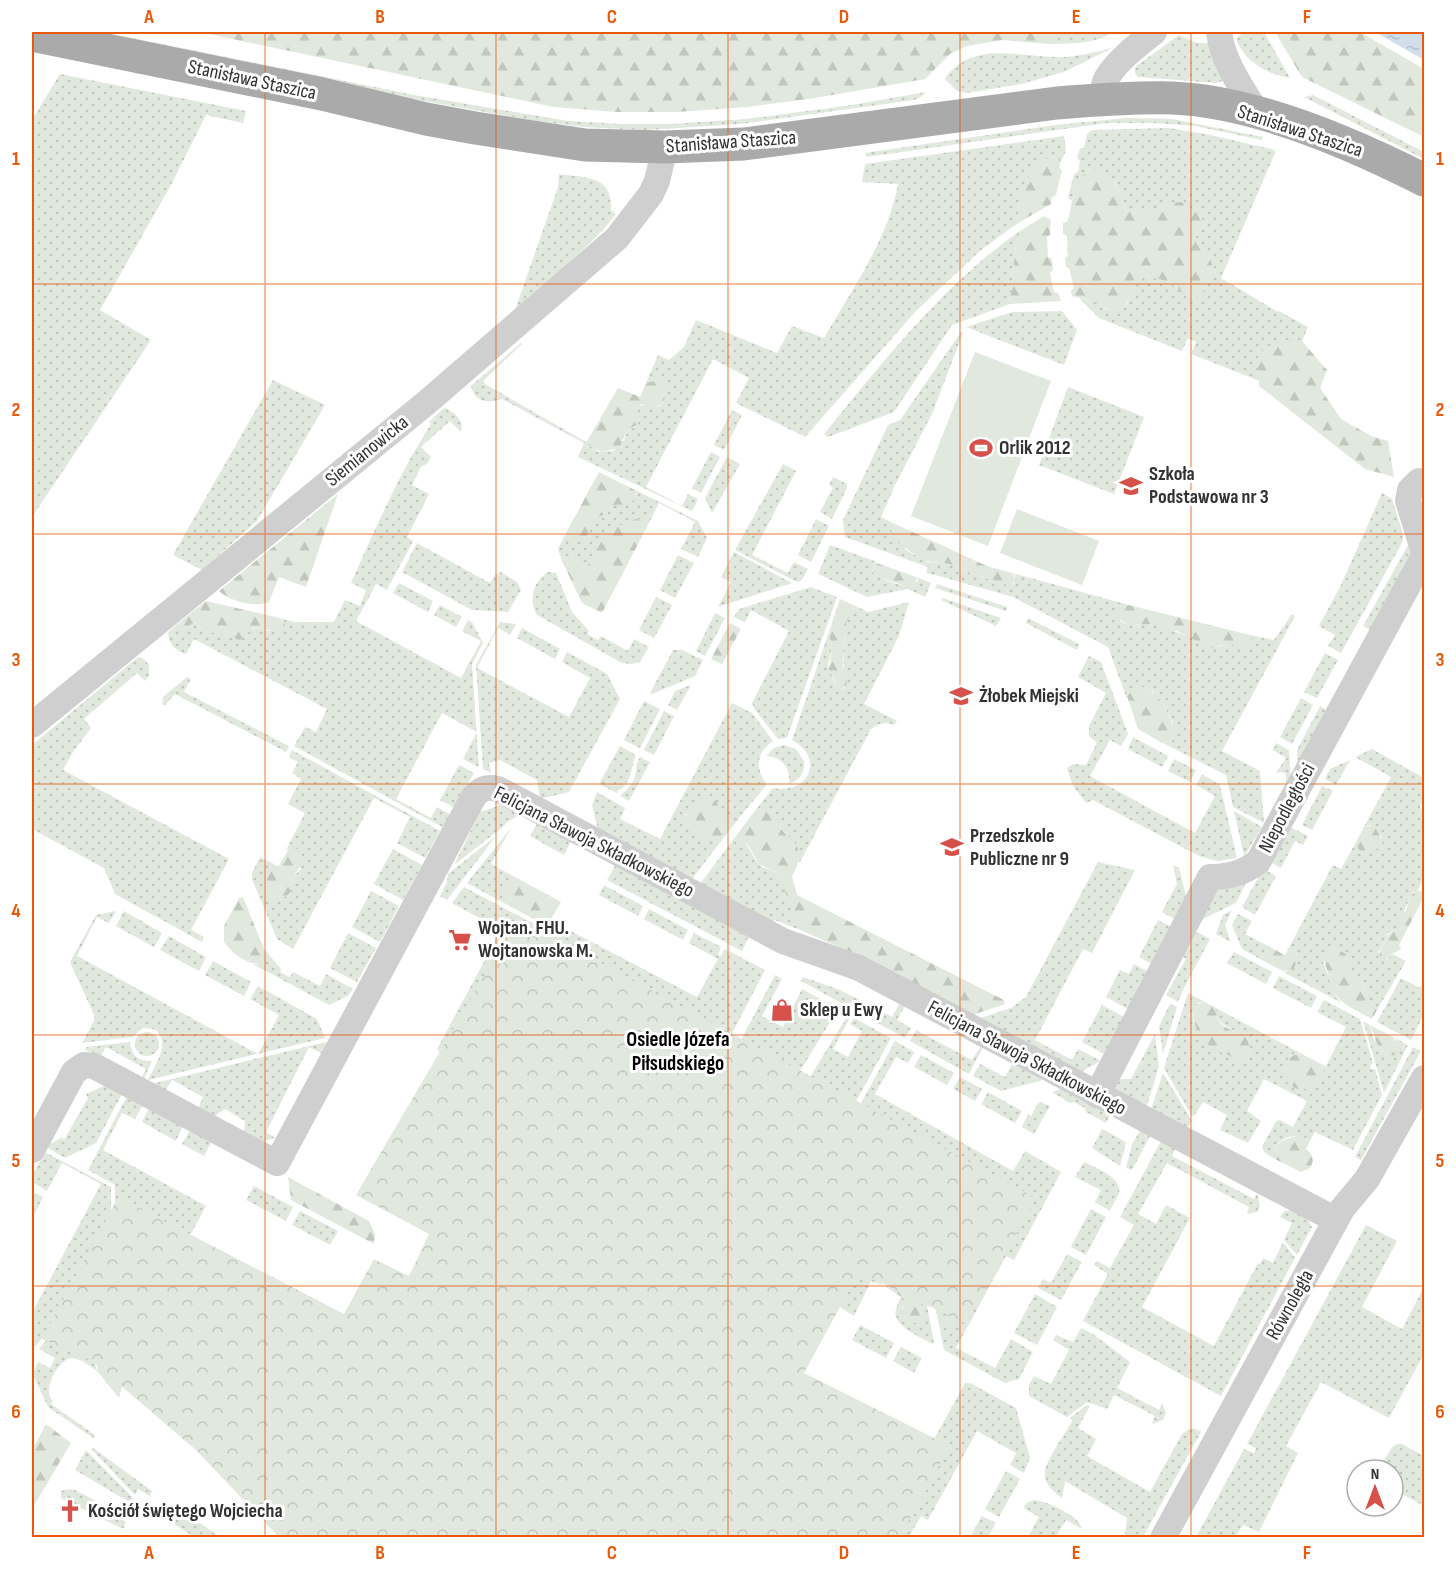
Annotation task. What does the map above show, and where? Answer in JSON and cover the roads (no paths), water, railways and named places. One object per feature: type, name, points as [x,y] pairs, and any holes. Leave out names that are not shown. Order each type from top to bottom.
[{"type":"main road","name":"Stanisława Staszica","points":[[32,35],[322,94],[475,128],[585,145],[665,147],[744,144],[1007,110],[1103,100],[1174,98],[1217,104],[1258,114],[1336,140],[1425,180]]},
{"type":"street","points":[[1103,100],[1107,77],[1136,46],[1154,32]]},
{"type":"street","points":[[1219,32],[1223,50],[1234,76],[1258,114]]},
{"type":"street","name":"Siemianowicka","points":[[32,725],[426,403],[617,238],[651,194],[657,181],[665,147]]},
{"type":"street","name":"Niepodległości","points":[[1097,1095],[1210,877],[1229,877],[1249,869],[1258,862],[1425,554],[1408,501],[1410,490],[1419,482],[1425,482]]},
{"type":"street","name":"Felicjana Sławoja Składkowskiego","points":[[32,1150],[74,1072],[84,1065],[94,1066],[277,1163],[473,798],[478,791],[491,787],[541,811],[783,941],[859,968],[1336,1220]]},
{"type":"street","name":"Równoległa","points":[[1163,1538],[1342,1209],[1367,1179],[1425,1077]]},
{"type":"water","points":[[1375,32],[1424,32],[1424,60]]},
{"type":"place","name":"Orlik 2012","points":[[981,448]]},
{"type":"place","name":"Szkoła Podstawowa nr 3","points":[[1131,486]]},
{"type":"place","name":"Żłobek Miejski","points":[[961,696]]},
{"type":"place","name":"Przedszkole Publiczne nr 9","points":[[952,847]]},
{"type":"place","name":"Wojtan. FHU. Wojtanowska M.","points":[[460,940]]},
{"type":"place","name":"Sklep u Ewy","points":[[782,1010]]},
{"type":"place","name":"Kościół świętego Wojciecha","points":[[70,1511]]},
{"type":"district","name":"Osiedle Józefa Piłsudskiego","points":[[678,1051]]}]
